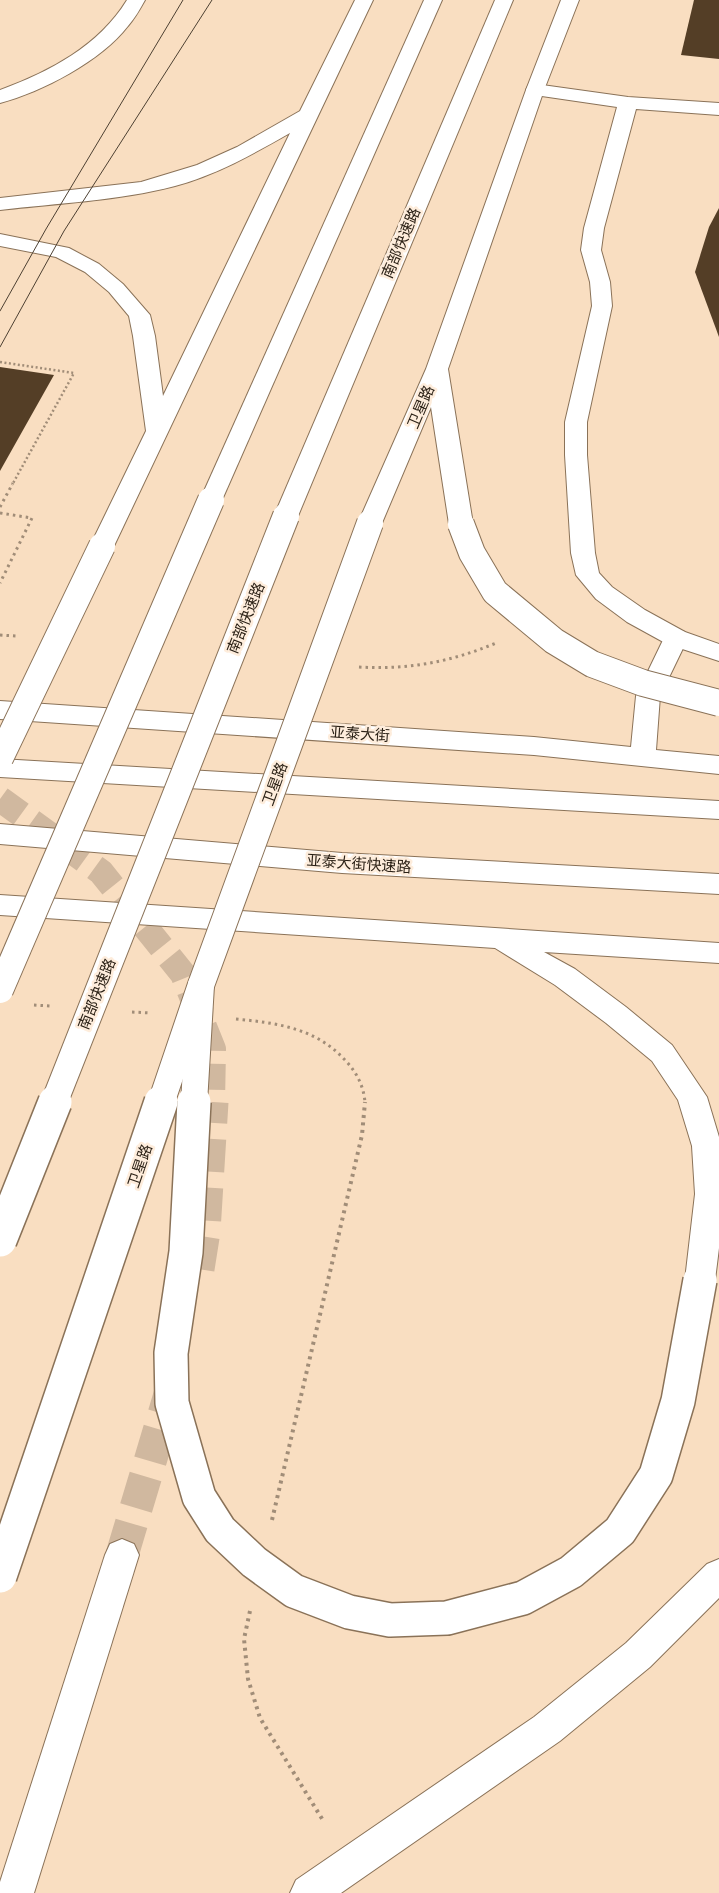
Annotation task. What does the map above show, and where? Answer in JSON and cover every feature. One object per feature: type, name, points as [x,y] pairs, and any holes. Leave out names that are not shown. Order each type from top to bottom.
[{"type":"main road","points":[[0,97],[34,84],[87,55],[120,25],[136,0]]},
{"type":"main road","points":[[0,758],[364,0]]},
{"type":"main road","points":[[0,990],[211,500],[434,0]]},
{"type":"main road","name":"南部快速路","points":[[0,1240],[286,516],[504,0]]},
{"type":"main road","name":"卫星路","points":[[0,1576],[201,985],[370,523],[437,369],[535,90],[570,0]]},
{"type":"main road","points":[[535,90],[628,103],[719,109]]},
{"type":"main road","points":[[628,103],[593,235],[591,250],[600,282],[602,306],[576,422],[580,524],[588,575],[604,593],[628,610],[676,638],[719,652]]},
{"type":"main road","points":[[0,204],[141,188],[170,182],[204,169],[244,150],[308,114]]},
{"type":"main road","points":[[0,240],[62,252],[92,268],[116,288],[139,315],[144,336],[156,434]]},
{"type":"main road","points":[[437,369],[461,524],[472,553],[495,592],[554,641],[592,664],[643,683],[719,703]]},
{"type":"main road","points":[[643,758],[648,696],[676,638]]},
{"type":"main road","name":"亚泰大街","points":[[0,710],[534,746],[719,765]]},
{"type":"main road","points":[[0,768],[719,810]]},
{"type":"main road","name":"亚泰大街快速路","points":[[0,834],[342,863],[719,884]]},
{"type":"main road","points":[[0,905],[719,953]]},
{"type":"main road","points":[[201,985],[186,1252],[171,1353],[172,1403],[199,1497],[220,1530],[254,1562],[294,1591],[348,1612],[390,1620],[447,1618],[523,1598],[571,1572],[620,1531],[656,1475],[678,1401],[700,1280],[710,1194],[707,1146],[692,1097],[662,1054],[616,1015],[565,977],[500,939]]},
{"type":"main road","points":[[15,1893],[122,1555]]},
{"type":"main road","points":[[309,1893],[547,1729],[638,1655],[719,1575]]},
{"type":"path","points":[[0,362],[74,374],[0,506]]},
{"type":"path","points":[[0,513],[32,518],[0,583]]},
{"type":"path","points":[[29,1005],[59,1007]]},
{"type":"path","points":[[128,1012],[157,1014]]},
{"type":"path","points":[[226,1019],[275,1022],[294,1026],[322,1039],[341,1054],[356,1073],[365,1098],[362,1135],[271,1523]]},
{"type":"path","points":[[250,1610],[244,1639],[248,1679],[260,1718],[324,1822]]},
{"type":"building","points":[[694,0],[719,0],[719,59],[681,55]]},
{"type":"building","points":[[719,208],[719,337],[695,272],[709,227]]},
{"type":"building","points":[[0,367],[54,375],[0,471]]},
{"type":"tunnel","points":[[0,799],[101,872],[183,974],[213,1049],[212,1103]]},
{"type":"tunnel","points":[[198,1269],[204,1231],[212,1102]]},
{"type":"tunnel","points":[[122,1555],[172,1388]]},
{"type":"tram line","points":[[0,311],[46,229],[183,0]]},
{"type":"tram line","points":[[0,347],[64,231],[212,0]]}]
